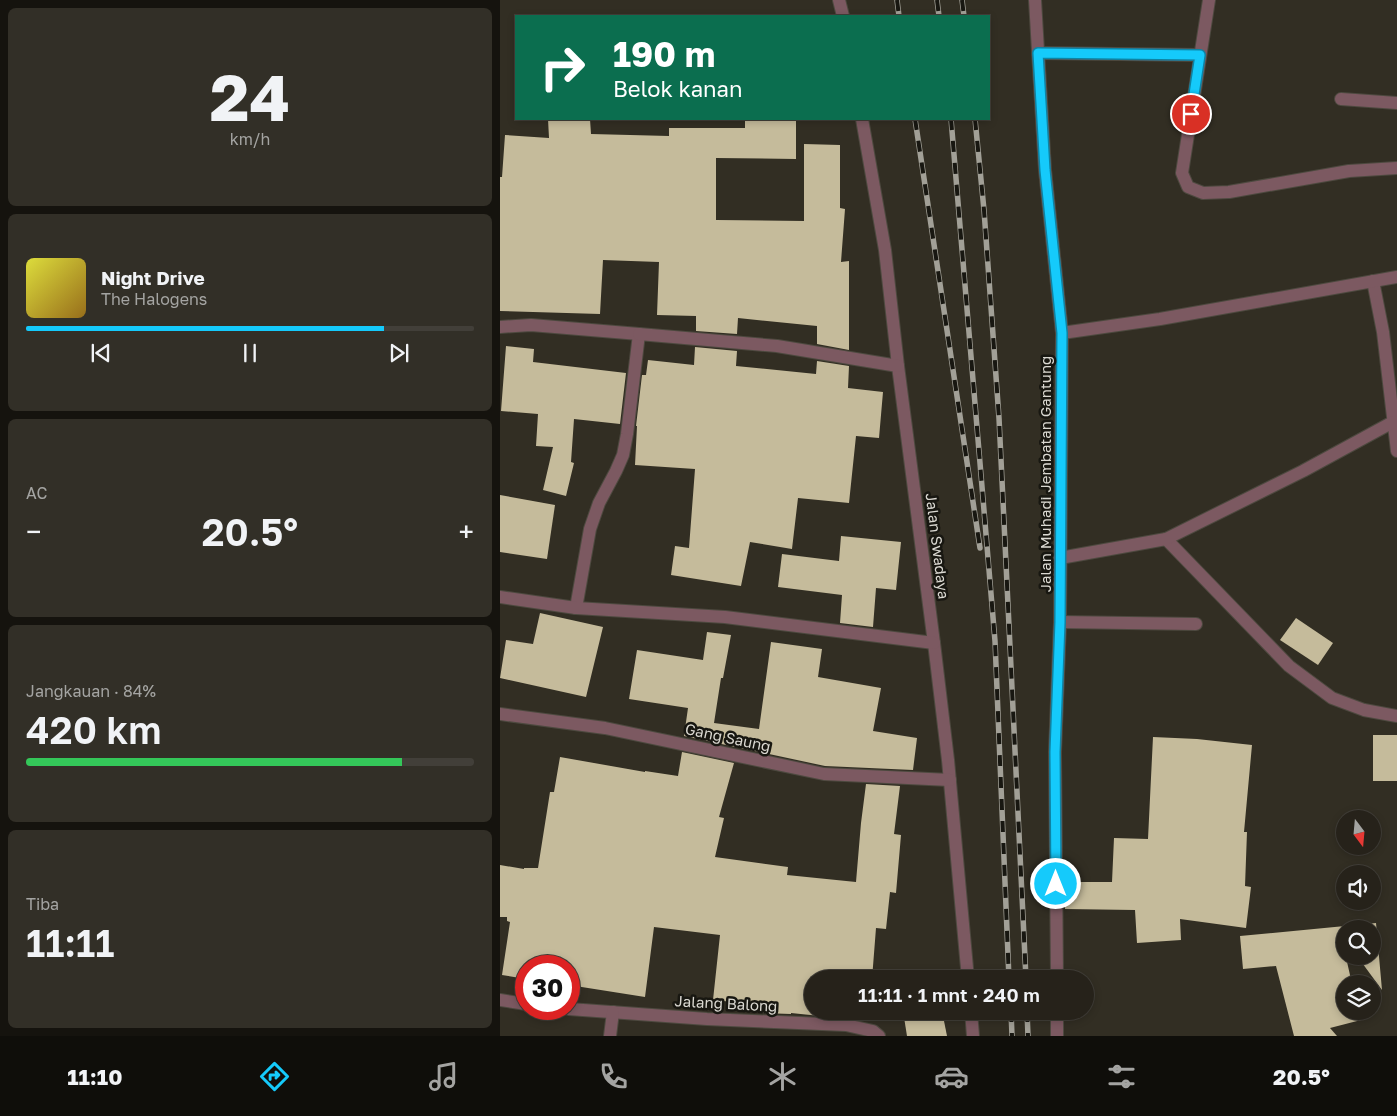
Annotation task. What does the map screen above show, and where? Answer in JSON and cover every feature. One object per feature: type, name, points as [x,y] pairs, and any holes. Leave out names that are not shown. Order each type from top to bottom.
[{"type":"street","points":[[839,0],[842,15]]},
{"type":"street","name":"Jalan Muhadi Jembatan Gantung","points":[[1035,0],[1045,170],[1062,333],[1060,622],[1055,752],[1057,970]]},
{"type":"street","points":[[1209,0],[1182,173],[1188,187],[1202,193],[1229,192],[1349,170],[1397,168]]},
{"type":"street","points":[[1038,53],[1200,55]]},
{"type":"street","points":[[1341,99],[1397,103]]},
{"type":"street","name":"Jalan Swadaya","points":[[862,120],[885,250],[934,643],[950,780],[967,970]]},
{"type":"street","points":[[1062,333],[1160,319],[1397,277]]},
{"type":"street","points":[[1373,281],[1383,332],[1397,451]]},
{"type":"street","points":[[500,327],[531,326],[777,346],[898,366]]},
{"type":"street","points":[[576,608],[590,529],[606,488],[616,471],[626,441],[639,334]]},
{"type":"street","points":[[1060,558],[1166,539],[1303,471],[1395,422]]},
{"type":"street","points":[[1166,539],[1289,666],[1332,698],[1364,710],[1397,716]]},
{"type":"street","points":[[500,597],[576,608],[725,617],[934,643]]},
{"type":"street","points":[[1060,622],[1196,624]]},
{"type":"street","name":"Gang Saung","points":[[500,714],[605,728],[824,774],[950,780]]},
{"type":"street","points":[[500,1000],[515,1002]]},
{"type":"street","name":"Jalang Balong","points":[[580,1010],[707,1019],[846,1025],[873,1030],[879,1036]]},
{"type":"street","points":[[610,1036],[613,1012]]},
{"type":"street","points":[[972,1020],[973,1036]]},
{"type":"street","points":[[1057,1020],[1057,1036]]},
{"type":"building","points":[[548,120],[590,120],[591,134],[669,136],[669,128],[745,128],[745,120],[796,120],[796,159],[716,158],[716,220],[804,221],[804,144],[840,145],[840,208],[845,209],[841,262],[849,261],[849,350],[817,344],[817,326],[738,318],[737,334],[696,331],[696,316],[657,315],[659,262],[603,260],[600,314],[500,311],[500,177],[502,177],[505,135],[549,138]]},
{"type":"building","points":[[506,346],[534,349],[533,362],[626,373],[620,424],[574,419],[571,462],[574,463],[566,496],[543,490],[553,447],[536,446],[538,414],[501,411]]},
{"type":"building","points":[[695,347],[737,351],[736,366],[816,374],[817,361],[849,366],[848,388],[883,392],[879,438],[856,436],[849,503],[798,498],[792,549],[750,542],[741,586],[671,575],[675,546],[689,548],[695,469],[635,465],[636,426],[642,375],[646,375],[648,360],[694,365]]},
{"type":"building","points":[[500,495],[555,505],[547,559],[500,552]]},
{"type":"building","points":[[841,536],[901,542],[896,590],[876,588],[873,627],[840,623],[842,595],[778,587],[782,554],[839,561]]},
{"type":"building","points":[[540,613],[603,627],[586,697],[500,678],[506,640],[533,644]]},
{"type":"building","points":[[1296,618],[1333,643],[1318,665],[1280,640]]},
{"type":"building","points":[[707,632],[731,635],[723,678],[721,678],[714,723],[759,729],[771,642],[822,649],[818,677],[881,688],[873,731],[917,738],[913,770],[825,766],[684,736],[688,708],[629,699],[637,650],[703,660]]},
{"type":"building","points":[[1373,735],[1397,735],[1397,781],[1373,781]]},
{"type":"building","points":[[1153,737],[1197,739],[1252,745],[1244,832],[1247,832],[1245,886],[1251,887],[1246,928],[1180,919],[1181,940],[1137,943],[1135,910],[1065,909],[1065,882],[1112,882],[1114,838],[1148,839]]},
{"type":"building","points":[[682,752],[734,763],[719,817],[724,818],[715,857],[788,867],[787,875],[856,882],[866,784],[900,786],[894,834],[901,835],[896,893],[890,892],[886,929],[876,928],[873,970],[804,970],[804,1014],[762,1013],[764,1005],[713,1000],[720,935],[654,927],[645,997],[580,987],[580,955],[515,955],[515,977],[502,975],[510,922],[507,921],[507,917],[500,917],[500,865],[524,869],[538,868],[550,792],[554,792],[560,757],[678,776]]},
{"type":"building","points":[[1336,927],[1336,965],[1348,965],[1350,975],[1336,975],[1336,1020],[1361,1020],[1330,1028],[1337,1036],[1294,1036],[1276,966],[1243,969],[1240,936]]},
{"type":"building","points":[[1364,965],[1380,965],[1381,975],[1371,975]]},
{"type":"building","points":[[904,1020],[944,1020],[947,1036],[907,1036]]},
{"type":"railway","points":[[897,0],[899,15]]},
{"type":"railway","points":[[937,0],[939,15]]},
{"type":"railway","points":[[962,0],[964,15]]},
{"type":"railway","points":[[915,120],[980,548]]},
{"type":"railway","points":[[951,120],[995,641],[1009,970]]},
{"type":"railway","points":[[975,120],[984,210],[999,418],[1026,970]]},
{"type":"railway","points":[[1011,1020],[1012,1036]]},
{"type":"railway","points":[[1027,1020],[1028,1036]]},
{"type":"route","points":[[1056,884],[1055,752],[1060,622],[1062,333],[1045,170],[1038,53],[1200,55],[1191,114]]}]
